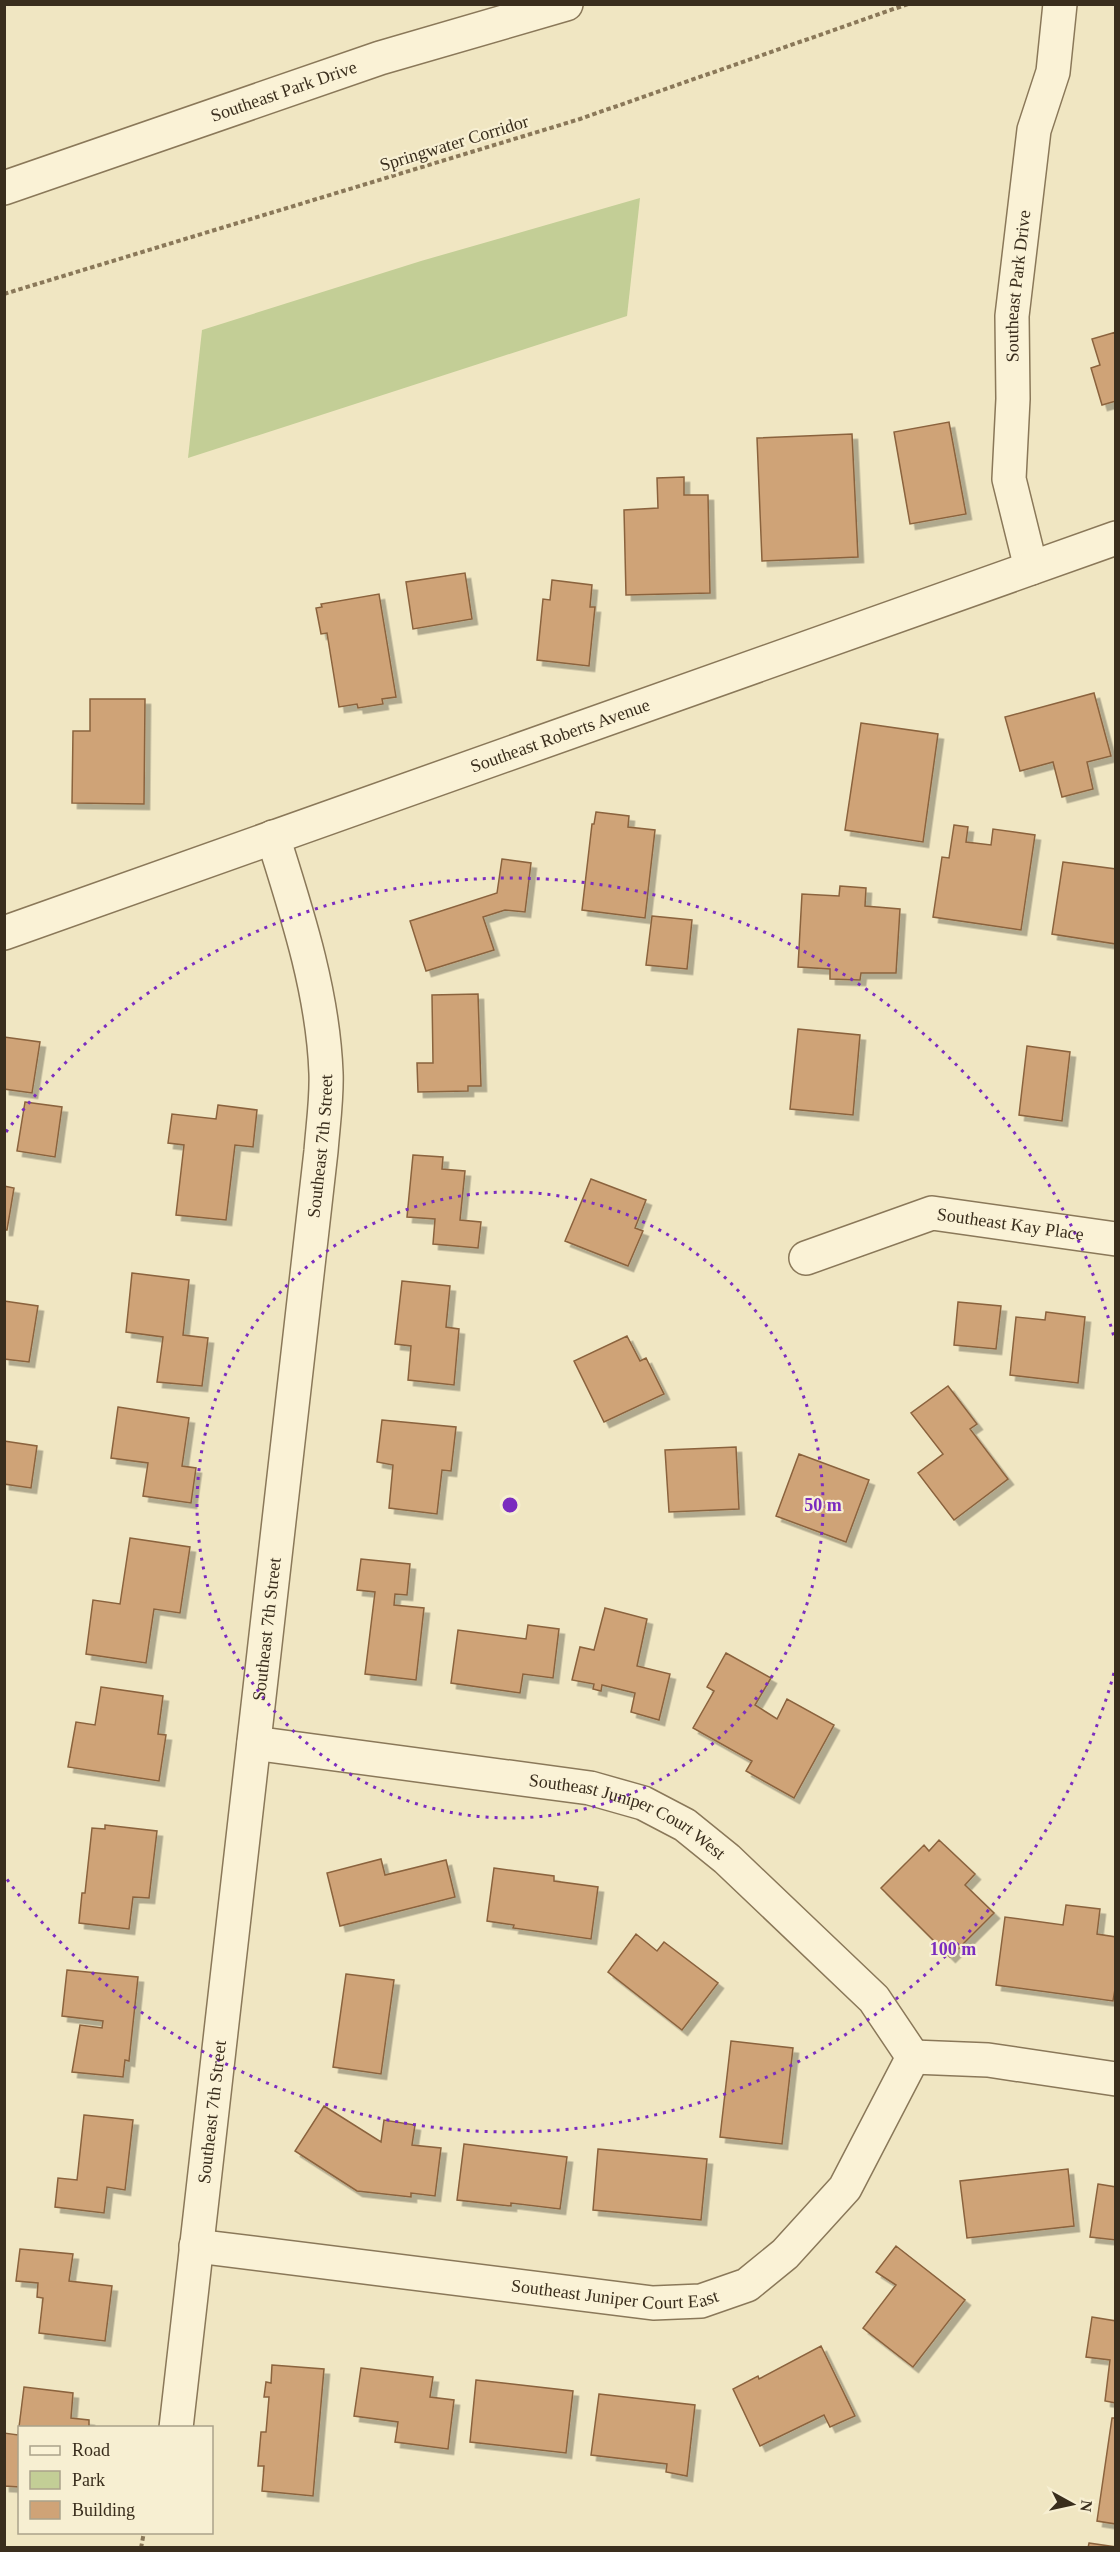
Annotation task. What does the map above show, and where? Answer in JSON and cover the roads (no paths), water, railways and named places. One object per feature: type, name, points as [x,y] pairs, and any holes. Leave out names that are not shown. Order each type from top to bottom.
[{"type":"street","name":"Southeast Park Drive","points":[[4,188],[380,58],[566,4]]},
{"type":"street","name":"Southeast Park Drive","points":[[1031,568],[1009,479],[1013,399],[1012,316],[1034,130],[1053,72],[1060,4]]},
{"type":"street","name":"Southeast Roberts Avenue","points":[[4,933],[1116,538]]},
{"type":"street","name":"Southeast 7th Street","points":[[176,2426],[321,1151],[326,1073],[318,1002],[303,936],[273,837]]},
{"type":"street","name":"Southeast Kay Place","points":[[806,1258],[932,1213],[1116,1239]]},
{"type":"street","name":"Southeast Juniper Court West","points":[[254,1743],[591,1788],[643,1803],[685,1825],[727,1859],[874,1999],[913,2057]]},
{"type":"street","points":[[913,2057],[988,2060],[1116,2079]]},
{"type":"street","name":"Southeast Juniper Court East","points":[[196,2246],[653,2303],[701,2301],[747,2285],[785,2253],[845,2188],[913,2057]]}]
